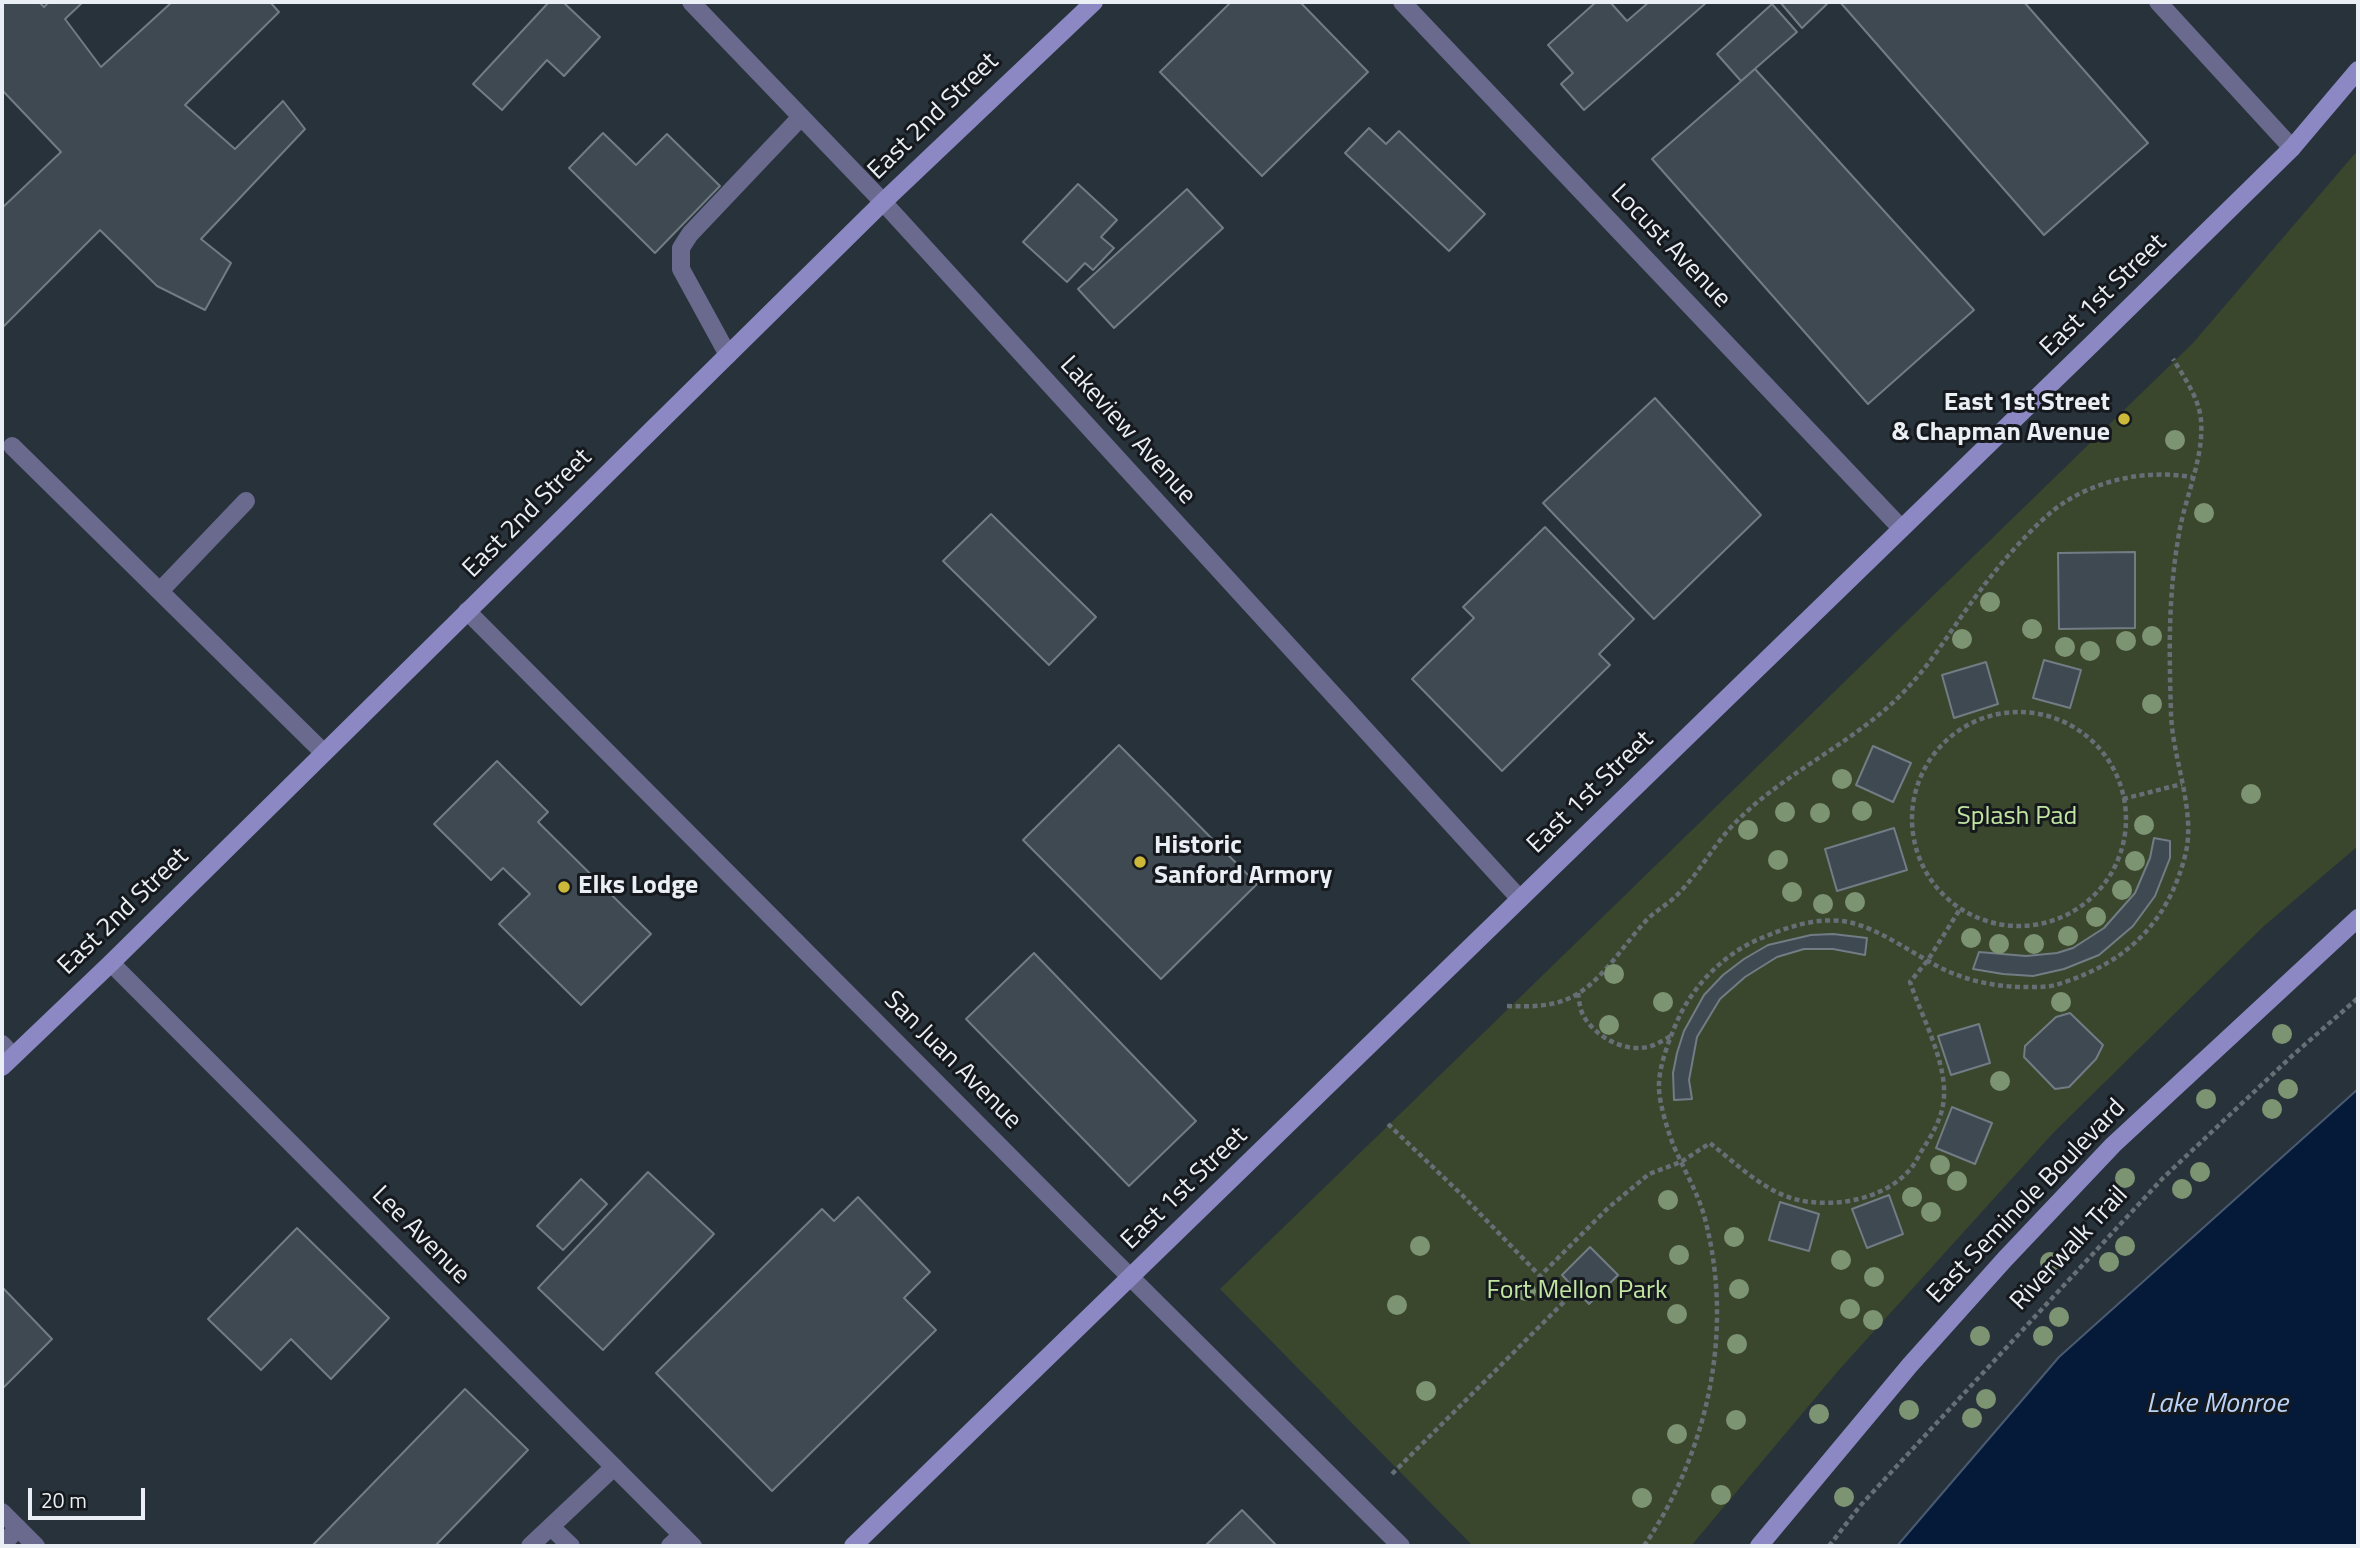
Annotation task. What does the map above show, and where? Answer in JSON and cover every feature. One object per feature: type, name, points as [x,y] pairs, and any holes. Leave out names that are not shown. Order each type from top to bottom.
[{"type":"street","name":"Lakeview Avenue","points":[[691,2],[883,202],[1520,900]]},
{"type":"street","name":"East 2nd Street","points":[[6,1055],[111,963],[883,202],[1094,2]]},
{"type":"street","name":"Locust Avenue","points":[[1402,2],[1901,528]]},
{"type":"street","points":[[2158,2],[2292,148]]},
{"type":"street","name":"East 1st Street","points":[[853,1546],[1131,1279],[2292,148],[2358,70]]},
{"type":"street","points":[[727,355],[681,269],[681,248],[690,234],[801,117]]},
{"type":"street","points":[[12,446],[324,753]]},
{"type":"street","points":[[160,591],[246,501]]},
{"type":"street","name":"San Juan Avenue","points":[[467,611],[1131,1279],[1401,1546]]},
{"type":"street","name":"East Seminole Boulevard","points":[[1759,1546],[1910,1365],[2005,1259],[2113,1146],[2358,918]]},
{"type":"street","name":"Lee Avenue","points":[[111,963],[614,1467],[682,1543]]},
{"type":"street","points":[[530,1546],[614,1467]]},
{"type":"street","points":[[2,1512],[36,1546]]},
{"type":"street","points":[[551,1527],[571,1546]]},
{"type":"street","points":[[2,1545],[18,1528]]},
{"type":"path","points":[[1644,1546],[1672,1500],[1703,1422],[1712,1385],[1716,1299],[1714,1256],[1697,1195],[1672,1142],[1659,1087],[1667,1050],[1682,1011],[1710,972],[1738,949],[1771,934],[1805,923],[1847,922],[1907,947],[1964,977],[1991,985],[2056,986],[2118,957],[2152,928],[2171,894],[2187,852],[2187,814],[2171,736],[2168,615],[2180,526],[2199,454],[2201,419],[2194,394],[2174,359]]},
{"type":"path","points":[[1507,1006],[1534,1007],[1551,1004],[1578,993],[1607,967],[1646,920],[1677,895],[1733,825],[1780,785],[1861,727],[1910,685],[1996,570],[2047,516],[2066,501],[2105,484],[2139,475],[2169,473],[2192,477]]},
{"type":"path","points":[[2011,712],[2038,713],[2064,722],[2088,737],[2106,757],[2119,781],[2125,808],[2124,836],[2116,862],[2102,885],[2083,904],[2060,917],[2035,925],[2008,926],[1983,920],[1959,909],[1940,892],[1924,871],[1915,846],[1912,820],[1914,794],[1924,770],[1938,748],[1959,730],[1984,718],[2011,712]]},
{"type":"path","points":[[2123,799],[2182,784]]},
{"type":"path","points":[[1540,1276],[1608,1208],[1648,1174],[1681,1162],[1710,1143],[1762,1183],[1792,1198],[1819,1204],[1853,1201],[1888,1188],[1911,1168],[1932,1135],[1943,1104],[1942,1072],[1910,982],[1928,960],[1959,909]]},
{"type":"path","points":[[1578,993],[1581,1012],[1591,1027],[1613,1041],[1637,1048],[1650,1046],[1672,1035]]},
{"type":"path","name":"Riverwalk Trail","points":[[1829,1546],[1860,1506],[1924,1435],[2163,1178],[2293,1055],[2358,998]]},
{"type":"path","points":[[1388,1124],[1565,1301],[1392,1474]]},
{"type":"green space","name":"Fort Mellon Park","points":[[2358,150],[2358,846],[2264,926],[2054,1132],[1838,1371],[1691,1546],[1473,1546],[1220,1289],[2193,343]]},
{"type":"water","name":"Lake Monroe","points":[[2358,1089],[2358,1546],[1897,1546],[2059,1357]]},
{"type":"building","points":[[2,2],[39,2],[44,7],[49,2],[83,2],[65,19],[101,67],[172,2],[270,2],[279,12],[185,105],[235,149],[283,101],[305,129],[201,239],[231,263],[205,310],[157,286],[100,230],[2,328],[2,208],[61,152],[2,90]]},
{"type":"building","points":[[549,2],[563,2],[600,37],[564,76],[547,60],[502,110],[473,84]]},
{"type":"building","points":[[1231,2],[1300,2],[1368,72],[1262,176],[1160,72]]},
{"type":"building","points":[[1596,2],[1610,2],[1627,21],[1649,2],[1707,2],[1584,110],[1561,84],[1573,73],[1548,45]]},
{"type":"building","points":[[1780,2],[1829,2],[1802,28]]},
{"type":"building","points":[[1840,2],[2024,2],[2148,143],[2044,235]]},
{"type":"building","points":[[1772,4],[1797,32],[1741,81],[1717,54]]},
{"type":"building","points":[[1755,69],[1974,310],[1868,404],[1652,159]]},
{"type":"building","points":[[1369,128],[1386,144],[1399,131],[1485,214],[1449,251],[1345,153]]},
{"type":"building","points":[[603,133],[636,165],[667,134],[720,186],[655,253],[569,168]]},
{"type":"building","points":[[1078,184],[1117,220],[1101,237],[1114,248],[1093,270],[1085,263],[1067,282],[1023,242]]},
{"type":"building","points":[[1187,189],[1223,228],[1114,328],[1078,289]]},
{"type":"building","points":[[1655,398],[1761,515],[1654,619],[1543,503]]},
{"type":"building","points":[[991,514],[1096,617],[1049,665],[943,561]]},
{"type":"building","points":[[1545,527],[1634,619],[1599,654],[1610,665],[1502,771],[1412,679],[1474,618],[1463,607]]},
{"type":"building","points":[[2135,552],[2135,628],[2059,629],[2058,553]]},
{"type":"building","points":[[2044,660],[2081,670],[2070,708],[2033,698]]},
{"type":"building","points":[[1986,662],[1998,704],[1954,718],[1942,675]]},
{"type":"building","name":"Historic Sanford Armory","points":[[1119,745],[1257,884],[1161,979],[1023,840]]},
{"type":"building","points":[[1873,746],[1911,763],[1893,802],[1856,785]]},
{"type":"building","name":"Elks Lodge","points":[[497,761],[548,812],[538,822],[651,934],[581,1005],[499,924],[530,894],[503,868],[491,880],[434,824]]},
{"type":"building","points":[[1894,828],[1907,870],[1837,891],[1825,849]]},
{"type":"building","points":[[2154,838],[2170,841],[2170,858],[2155,896],[2133,926],[2099,955],[2064,969],[2033,976],[1973,969],[1979,952],[2026,956],[2057,953],[2073,948],[2104,928],[2135,893],[2150,858]]},
{"type":"building","points":[[1833,934],[1867,938],[1865,955],[1833,949],[1804,949],[1777,957],[1745,977],[1720,999],[1697,1037],[1689,1080],[1692,1099],[1674,1100],[1673,1073],[1684,1031],[1704,995],[1723,975],[1768,945],[1811,935]]},
{"type":"building","points":[[1034,953],[1196,1121],[1129,1186],[966,1019]]},
{"type":"building","points":[[2070,1013],[2103,1045],[2096,1059],[2069,1087],[2055,1089],[2024,1057],[2025,1046],[2056,1017]]},
{"type":"building","points":[[1979,1024],[1990,1063],[1951,1075],[1938,1036]]},
{"type":"building","points":[[1952,1107],[1992,1123],[1975,1164],[1936,1148]]},
{"type":"building","points":[[648,1172],[714,1234],[603,1350],[538,1288]]},
{"type":"building","points":[[581,1179],[607,1204],[563,1250],[537,1226]]},
{"type":"building","points":[[1889,1195],[1903,1234],[1867,1248],[1852,1209]]},
{"type":"building","points":[[858,1197],[930,1272],[904,1298],[936,1330],[772,1491],[656,1373],[822,1209],[834,1221]]},
{"type":"building","points":[[1780,1202],[1819,1214],[1809,1251],[1769,1240]]},
{"type":"building","points":[[297,1228],[389,1318],[331,1379],[291,1339],[261,1370],[208,1319]]},
{"type":"building","points":[[1590,1247],[1618,1275],[1589,1304],[1562,1275]]},
{"type":"building","points":[[2,1287],[52,1339],[2,1389]]},
{"type":"building","points":[[465,1389],[528,1450],[435,1546],[312,1546]]},
{"type":"building","points":[[1242,1510],[1277,1546],[1205,1546]]},
{"type":"place","name":"East 1st Street & Chapman Avenue","points":[[2124,419]]},
{"type":"place","name":"Historic Sanford Armory","points":[[1140,862]]},
{"type":"place","name":"Elks Lodge","points":[[564,887]]},
{"type":"park label","name":"Splash Pad","points":[[2017,818]]}]
